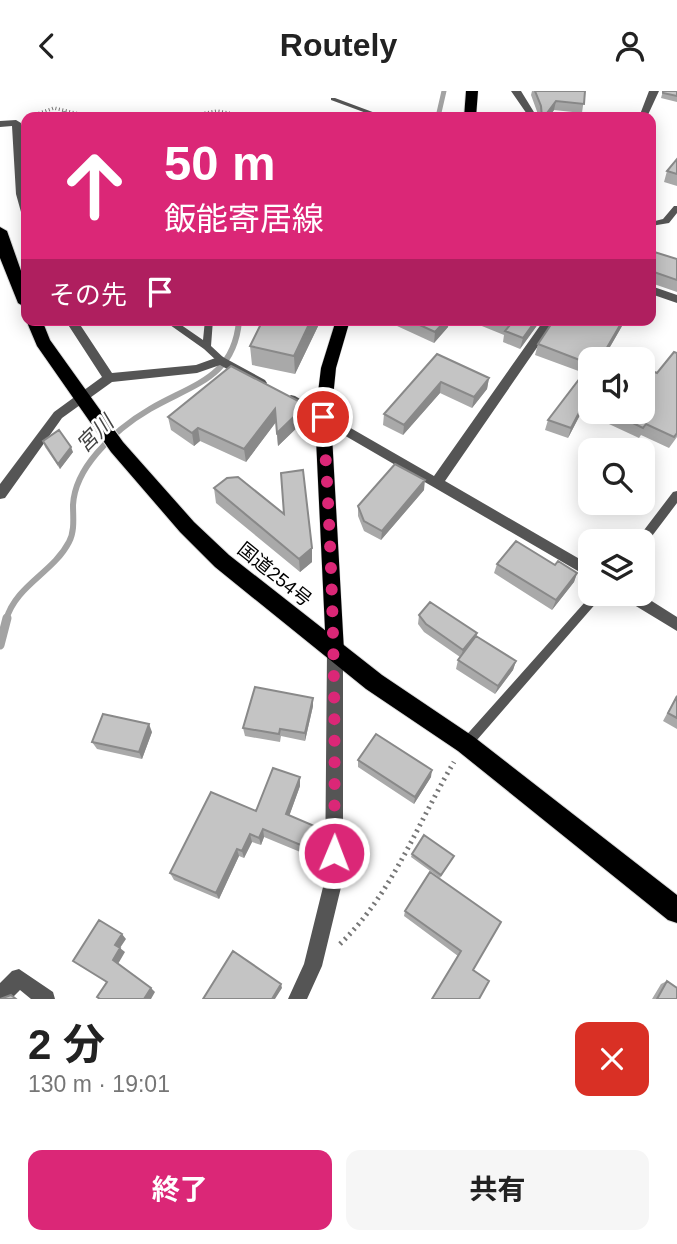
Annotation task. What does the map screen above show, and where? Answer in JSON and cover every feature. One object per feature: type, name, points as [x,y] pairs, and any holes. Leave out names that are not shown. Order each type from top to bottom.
[{"type":"highway","points":[[0,231],[21,291]]},
{"type":"highway","name":"国道254号","points":[[36,326],[43,342],[80,397],[141,478],[222,561],[374,682],[466,744],[677,911]]},
{"type":"main road","points":[[470,112],[472,91]]},
{"type":"main road","points":[[335,651],[323,417],[324,383],[340,326]]},
{"type":"street","points":[[516,91],[530,112]]},
{"type":"street","points":[[645,112],[654,91]]},
{"type":"street","points":[[0,124],[16,123],[21,182]]},
{"type":"street","points":[[656,292],[677,299]]},
{"type":"street","points":[[75,326],[109,377]]},
{"type":"street","points":[[437,482],[546,326]]},
{"type":"street","points":[[0,494],[58,415],[109,377],[197,369],[225,362],[578,565]]},
{"type":"street","points":[[646,606],[677,625]]},
{"type":"street","points":[[297,999],[313,966],[334,879],[335,651]]},
{"type":"street","points":[[0,996],[19,978],[46,999]]},
{"type":"lane","points":[[333,99],[369,112]]},
{"type":"lane","points":[[656,223],[666,221],[677,208]]},
{"type":"lane","points":[[176,326],[225,362]]},
{"type":"lane","points":[[208,347],[209,326]]},
{"type":"lane","points":[[651,529],[677,495]]},
{"type":"lane","points":[[466,744],[588,606]]},
{"type":"path","points":[[42,112],[54,108],[70,112]]},
{"type":"path","points":[[206,112],[231,112]]},
{"type":"path","points":[[313,966],[351,935],[384,891],[436,790],[466,744]]},
{"type":"building","points":[[535,91],[585,91],[584,104],[556,101],[548,112],[542,112]]},
{"type":"building","points":[[677,91],[677,96],[663,93]]},
{"type":"building","points":[[677,159],[677,174],[667,171]]},
{"type":"building","points":[[656,253],[677,259],[677,280],[656,273]]},
{"type":"building","points":[[260,326],[308,326],[294,356],[250,346]]},
{"type":"building","points":[[422,326],[440,326],[435,332]]},
{"type":"building","points":[[509,326],[532,326],[523,338],[505,331]]},
{"type":"building","points":[[550,326],[620,326],[607,347],[578,347],[578,359],[538,344]]},
{"type":"building","points":[[674,352],[677,353],[677,433],[674,437],[646,424],[655,424],[655,372]]},
{"type":"building","points":[[437,354],[489,378],[474,397],[441,382],[404,425],[384,414]]},
{"type":"building","points":[[231,366],[306,405],[277,433],[275,409],[244,449],[198,428],[192,433],[168,417]]},
{"type":"building","points":[[578,381],[578,415],[571,428],[548,420]]},
{"type":"building","points":[[59,430],[71,447],[58,464],[43,441]]},
{"type":"building","points":[[395,464],[425,480],[382,531],[364,521],[358,506]]},
{"type":"building","points":[[303,470],[312,548],[299,559],[214,488],[227,478],[238,477],[284,514],[281,473]]},
{"type":"building","points":[[516,541],[555,565],[558,561],[577,573],[556,600],[497,564]]},
{"type":"building","points":[[430,602],[477,633],[463,650],[426,624],[419,615]]},
{"type":"building","points":[[476,636],[516,661],[498,686],[458,660]]},
{"type":"building","points":[[255,687],[313,698],[305,733],[280,729],[279,734],[243,728]]},
{"type":"building","points":[[677,696],[677,718],[668,713]]},
{"type":"building","points":[[103,714],[149,724],[139,752],[92,742]]},
{"type":"building","points":[[376,734],[432,770],[415,797],[358,760]]},
{"type":"building","points":[[273,768],[300,777],[286,814],[319,828],[310,849],[263,829],[259,838],[250,834],[242,851],[237,849],[216,893],[170,873],[211,792],[256,811]]},
{"type":"building","points":[[424,835],[454,856],[441,875],[412,854]]},
{"type":"building","points":[[430,872],[501,922],[473,970],[489,981],[479,999],[432,999],[461,951],[405,911]]},
{"type":"building","points":[[99,920],[122,934],[115,945],[120,948],[113,960],[151,988],[144,999],[100,999],[97,997],[107,982],[73,961]]},
{"type":"building","points":[[233,951],[281,984],[272,999],[203,999]]},
{"type":"building","points":[[667,981],[677,988],[677,999],[657,999]]},
{"type":"building","points":[[11,995],[16,999],[0,999]]},
{"type":"waterway","name":"宮川","points":[[439,112],[444,91]]},
{"type":"waterway","name":"宮川","points":[[6,620],[18,597],[54,562],[69,542],[73,529],[75,491],[93,458],[115,434],[136,418],[209,377],[229,355],[236,340],[238,326]]},
{"type":"waterway","name":"宮川","points":[[0,645],[7,618]]},
{"type":"route","points":[[323,417],[336,699],[334,853]]}]
